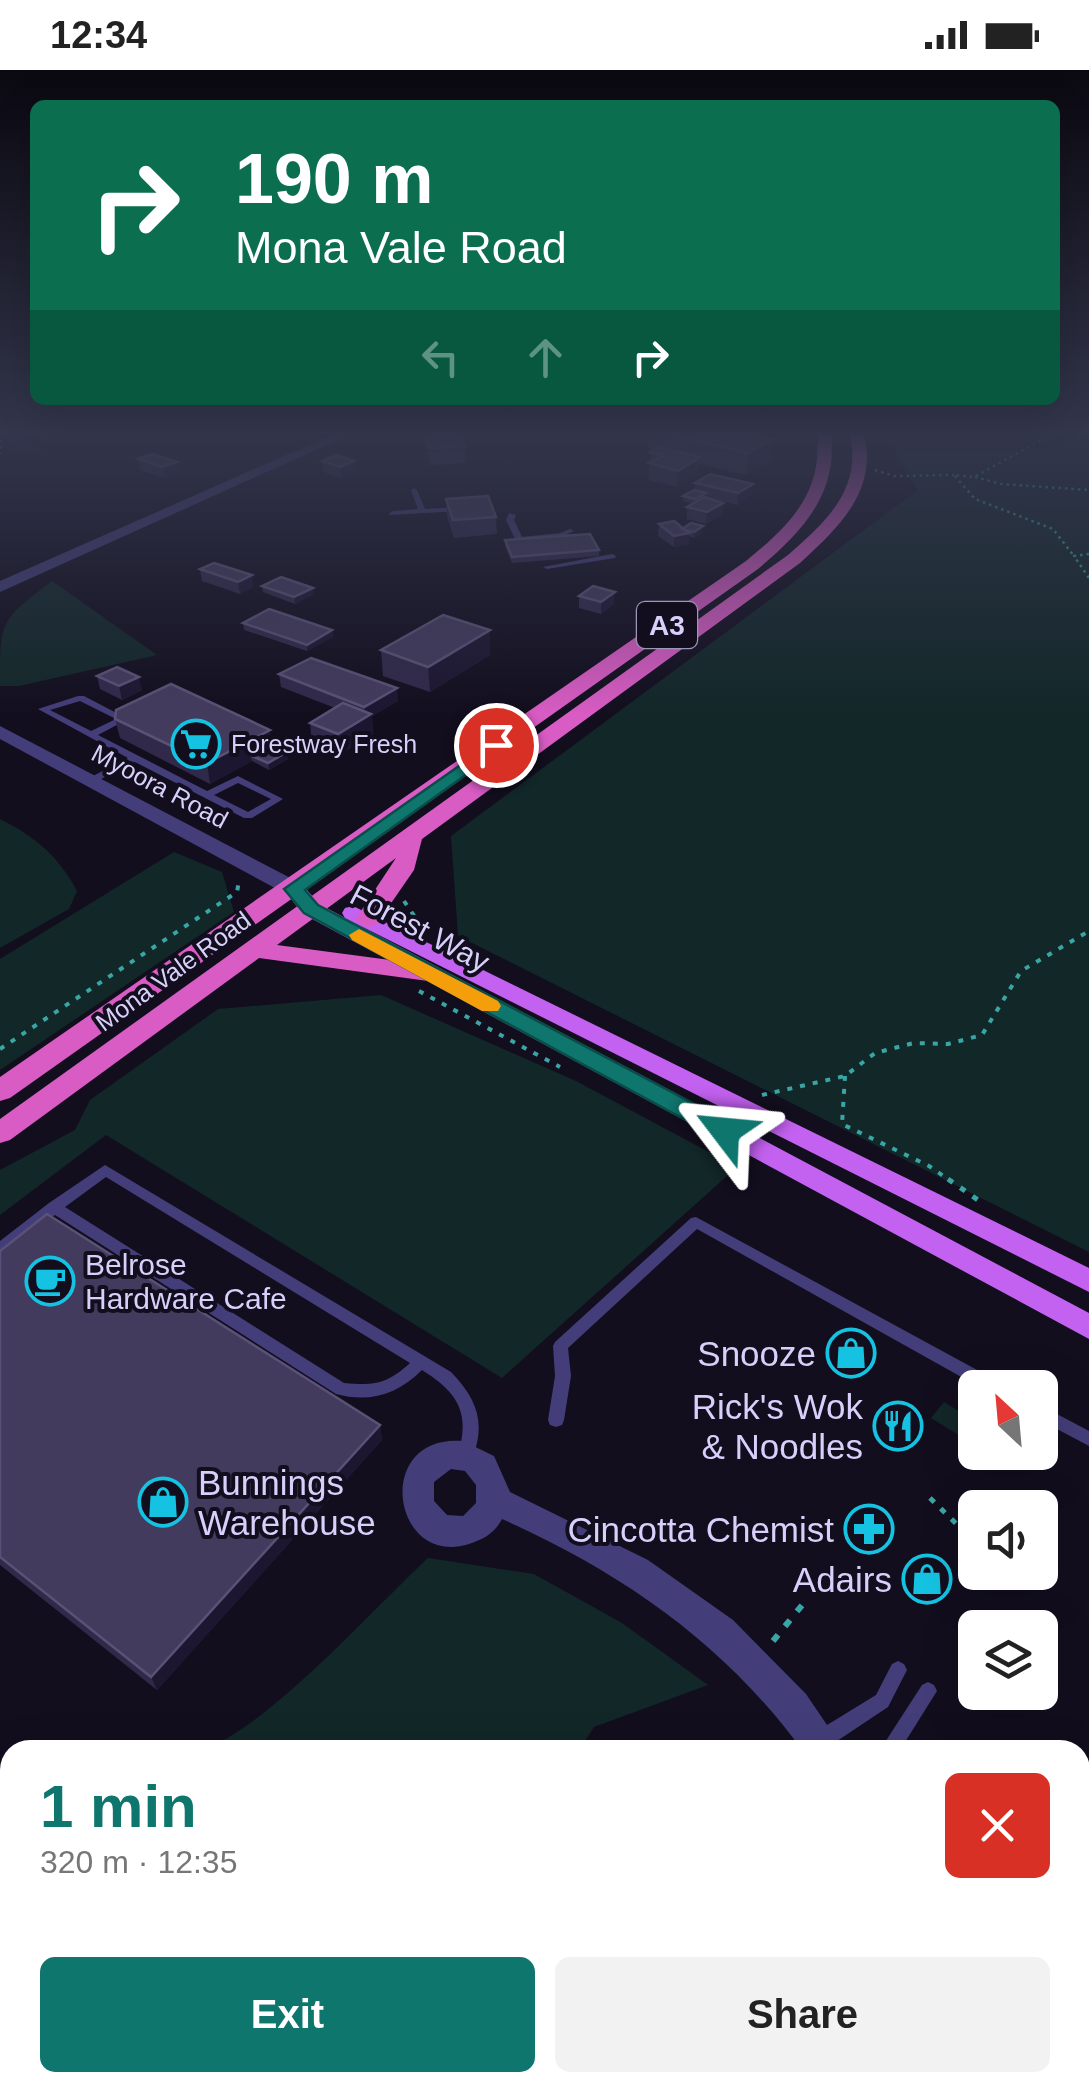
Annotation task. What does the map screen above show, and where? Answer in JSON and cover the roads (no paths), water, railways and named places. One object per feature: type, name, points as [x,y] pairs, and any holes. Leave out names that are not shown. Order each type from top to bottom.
[{"type":"highway","name":"Mona Vale Road","points":[[0,1092],[294,889],[778,544],[791,528]]},
{"type":"highway","name":"Mona Vale Road","points":[[0,1133],[794,559],[824,528]]},
{"type":"highway","points":[[367,920],[374,904],[412,858],[411,834]]},
{"type":"highway","points":[[254,950],[436,966]]},
{"type":"main road","name":"Forest Way","points":[[294,889],[1089,1327]]},
{"type":"main road","name":"Forest Way","points":[[318,904],[367,920],[436,966],[728,1103],[1089,1281]]},
{"type":"street","points":[[0,587],[132,528]]},
{"type":"street","name":"Myoora Road","points":[[0,732],[294,889]]},
{"type":"street","points":[[465,1458],[490,1473],[495,1484],[494,1501],[485,1517],[462,1529],[436,1526],[421,1516],[414,1495],[422,1474],[441,1460],[465,1458]]},
{"type":"street","points":[[494,1501],[580,1538],[665,1586],[767,1676],[817,1740]]},
{"type":"lane","points":[[516,528],[519,538],[561,535],[570,530]]},
{"type":"lane","points":[[547,567],[612,556]]},
{"type":"lane","points":[[123,719],[82,698],[42,709],[135,758],[207,795],[248,816],[278,799],[238,779],[207,795]]},
{"type":"lane","points":[[90,734],[137,712]]},
{"type":"lane","points":[[92,780],[135,758]]},
{"type":"lane","points":[[0,1249],[105,1170],[418,1363],[446,1376],[464,1394],[473,1411],[465,1458]]},
{"type":"lane","points":[[54,1207],[341,1389],[374,1393],[400,1382],[418,1363]]},
{"type":"lane","points":[[556,1420],[563,1376],[560,1346],[696,1222],[963,1370]]},
{"type":"lane","points":[[335,1409],[356,1391]]},
{"type":"lane","points":[[1058,1422],[1089,1439]]},
{"type":"lane","points":[[830,1740],[882,1702],[898,1670]]},
{"type":"lane","points":[[896,1740],[928,1691]]},
{"type":"place","name":"Forestway Fresh","points":[[196,744]]},
{"type":"place","name":"Belrose Hardware Cafe","points":[[50,1281]]},
{"type":"place","name":"Snooze","points":[[851,1353]]},
{"type":"place","name":"Rick's Wok & Noodles","points":[[898,1426]]},
{"type":"place","name":"Bunnings Warehouse","points":[[163,1502]]},
{"type":"place","name":"Cincotta Chemist","points":[[869,1529]]},
{"type":"place","name":"Adairs","points":[[927,1579]]}]
